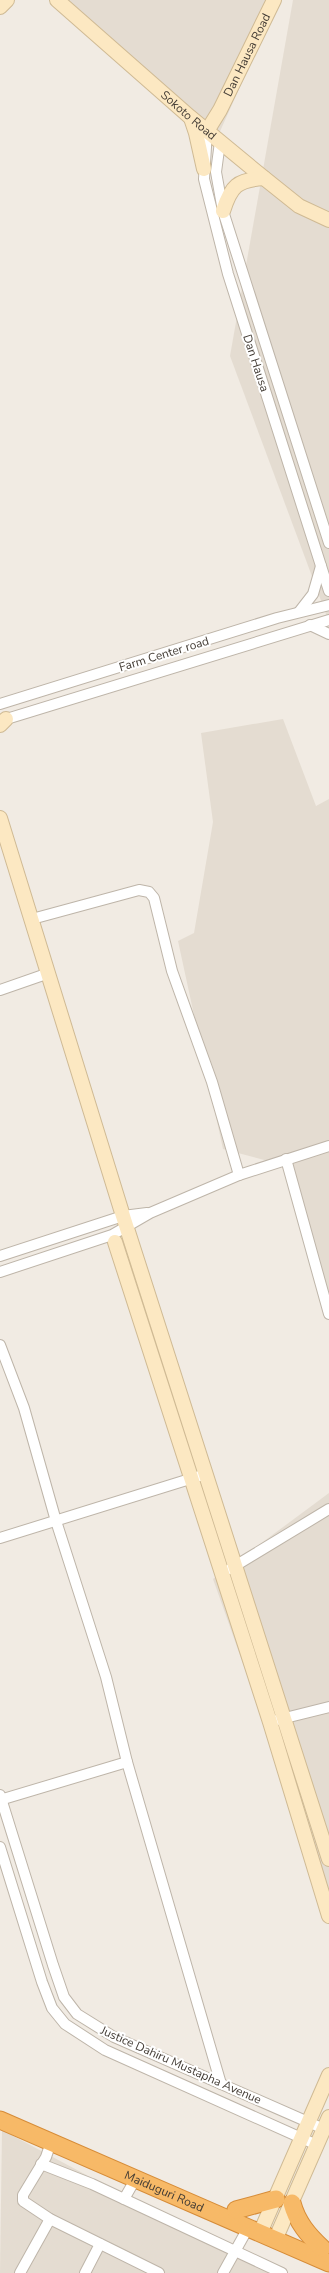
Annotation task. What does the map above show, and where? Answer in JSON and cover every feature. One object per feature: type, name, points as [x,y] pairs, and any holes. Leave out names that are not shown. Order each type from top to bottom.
[{"type":"highway","name":"Maiduguri Road","points":[[0,2108],[236,2210],[266,2231],[329,2264]]},
{"type":"highway","name":"Maiduguri Road","points":[[0,2120],[135,2180],[266,2231],[326,2249]]},
{"type":"highway","points":[[0,2134],[33,2135]]},
{"type":"highway","points":[[236,2210],[276,2199]]},
{"type":"highway","points":[[292,2203],[298,2220],[307,2233],[326,2249]]},
{"type":"street","points":[[0,7],[7,0]]},
{"type":"street","name":"Sokoto Road","points":[[57,0],[190,117],[264,178],[299,206],[329,220]]},
{"type":"street","name":"Dan Hausa Road","points":[[207,131],[220,110],[274,0]]},
{"type":"street","points":[[220,110],[220,142]]},
{"type":"street","points":[[190,117],[196,133],[204,169]]},
{"type":"street","name":"Dan Hausa","points":[[207,131],[204,180],[228,274],[329,591]]},
{"type":"street","name":"Dan Hausa","points":[[220,142],[216,172],[223,211],[329,543]]},
{"type":"street","points":[[223,211],[232,189],[238,183],[264,178]]},
{"type":"street","points":[[299,612],[313,594],[321,566]]},
{"type":"street","name":"Farm Center road","points":[[0,704],[299,612],[329,605]]},
{"type":"street","points":[[2,721],[329,620]]},
{"type":"street","points":[[310,625],[329,634]]},
{"type":"street","points":[[0,818],[234,1567],[285,1719],[329,1859]]},
{"type":"street","points":[[32,920],[139,890],[148,892],[154,898],[172,971],[212,1082],[238,1175]]},
{"type":"street","points":[[0,990],[49,973]]},
{"type":"street","points":[[0,1256],[125,1222],[150,1213],[238,1175],[329,1146]]},
{"type":"street","points":[[286,1159],[329,1314]]},
{"type":"street","points":[[0,1272],[112,1235],[125,1222]]},
{"type":"street","points":[[115,1242],[220,1573],[270,1722],[329,1916]]},
{"type":"street","points":[[0,1345],[24,1408],[56,1521],[106,1678],[127,1762],[221,2084]]},
{"type":"street","points":[[0,1538],[206,1474]]},
{"type":"street","points":[[220,1573],[234,1567],[329,1509]]},
{"type":"street","points":[[270,1722],[328,1710]]},
{"type":"street","points":[[0,1798],[127,1762]]},
{"type":"street","name":"Justice Dahiru Mustapha Avenue","points":[[0,1798],[64,1997],[76,2014],[114,2037],[308,2122],[326,2123]]},
{"type":"street","points":[[0,1848],[42,1982],[52,2008],[65,2024],[105,2050],[318,2145]]},
{"type":"street","points":[[65,2024],[76,2014]]},
{"type":"street","points":[[266,2231],[276,2199],[329,2075]]},
{"type":"street","points":[[223,2273],[235,2250],[266,2231],[292,2203],[318,2145],[326,2123]]},
{"type":"street","points":[[51,2142],[42,2164],[22,2198],[25,2204],[50,2219],[159,2273]]},
{"type":"street","points":[[42,2164],[124,2199],[282,2273]]},
{"type":"street","points":[[124,2199],[135,2180]]},
{"type":"street","points":[[20,2273],[50,2219]]},
{"type":"street","points":[[85,2273],[100,2244]]},
{"type":"shaded area","points":[[61,0],[279,0],[217,138]]},
{"type":"shaded area","points":[[293,0],[329,0],[329,622],[230,356]]},
{"type":"shaded area","points":[[283,719],[316,806],[329,799],[329,1299],[294,1168],[223,1149],[178,941],[194,933],[213,822],[201,733]]},
{"type":"shaded area","points":[[329,1493],[329,1907],[213,1579]]},
{"type":"shaded area","points":[[2,2130],[270,2273],[0,2273]]}]
